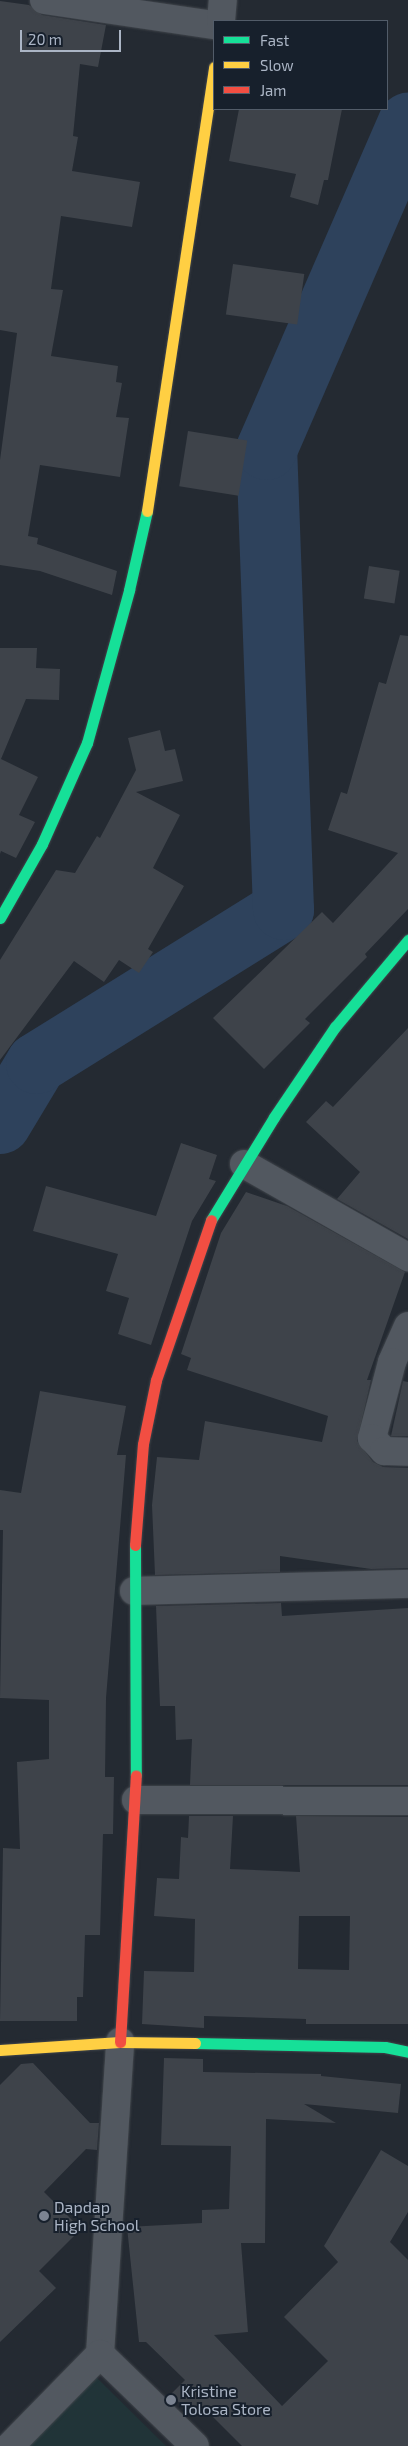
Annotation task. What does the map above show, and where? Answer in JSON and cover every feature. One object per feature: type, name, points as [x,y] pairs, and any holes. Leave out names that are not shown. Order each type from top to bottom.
[{"type":"street","points":[[44,0],[213,26]]},
{"type":"street","points":[[221,20],[223,0]]},
{"type":"street","points":[[0,918],[42,844],[87,743],[129,590],[154,478],[213,74]]},
{"type":"street","points":[[10,2446],[100,2354],[136,1800],[135,1517],[143,1444],[156,1380],[207,1226],[244,1164],[335,1027],[408,940]]},
{"type":"street","points":[[244,1164],[408,1256]]},
{"type":"street","points":[[408,1326],[392,1362],[372,1438],[384,1451],[408,1452]]},
{"type":"street","points":[[134,1591],[408,1584]]},
{"type":"street","points":[[136,1800],[408,1801]]},
{"type":"street","points":[[0,2050],[120,2042],[385,2048],[408,2052]]},
{"type":"street","points":[[100,2354],[195,2446]]},
{"type":"green space","points":[[96,2377],[166,2446],[29,2446]]},
{"type":"building","points":[[0,1],[29,5],[42,15],[106,25],[98,67],[80,64],[73,136],[78,137],[72,171],[140,182],[132,227],[61,216],[51,289],[63,290],[51,356],[118,366],[116,382],[122,383],[116,417],[129,418],[120,477],[40,465],[28,536],[38,538],[37,544],[117,571],[112,595],[40,571],[0,565],[0,460],[17,333],[0,330]]},
{"type":"building","points":[[239,110],[342,110],[328,180],[324,180],[318,205],[290,197],[296,174],[229,161]]},
{"type":"building","points":[[233,264],[304,274],[297,325],[226,315]]},
{"type":"building","points":[[188,431],[247,440],[239,496],[179,486]]},
{"type":"building","points":[[369,566],[400,571],[394,603],[364,599]]},
{"type":"building","points":[[400,635],[408,636],[408,909],[365,954],[367,957],[305,1019],[310,1023],[264,1069],[213,1018],[322,912],[333,923],[398,853],[328,830],[341,792],[347,794],[379,682],[386,684]]},
{"type":"building","points":[[0,648],[37,648],[36,668],[60,669],[59,700],[26,699],[1,759],[38,777],[19,815],[35,822],[16,858],[1,851],[0,854]]},
{"type":"building","points":[[160,730],[165,751],[175,749],[183,781],[136,792],[180,815],[153,868],[184,886],[148,949],[153,952],[139,973],[119,960],[104,982],[74,961],[0,1060],[0,960],[56,870],[75,873],[97,836],[100,838],[136,770],[128,738]]},
{"type":"building","points":[[408,1028],[408,1239],[337,1199],[360,1172],[306,1122],[326,1101],[333,1107]]},
{"type":"building","points":[[181,1143],[217,1155],[209,1179],[216,1181],[192,1221],[151,1345],[118,1334],[129,1298],[106,1291],[118,1254],[33,1231],[46,1186],[156,1216]]},
{"type":"building","points":[[246,1192],[287,1206],[405,1272],[367,1380],[371,1380],[357,1441],[373,1462],[383,1467],[408,1468],[408,1568],[371,1569],[280,1556],[280,1572],[155,1575],[152,1505],[157,1457],[199,1460],[205,1421],[322,1442],[328,1416],[187,1370],[191,1358],[181,1354],[221,1233]]},
{"type":"building","points":[[403,1381],[408,1382],[408,1436],[391,1436]]},
{"type":"building","points":[[40,1391],[126,1406],[117,1455],[126,1455],[106,1698],[105,1777],[114,1777],[113,1834],[103,1834],[100,1935],[85,1935],[83,1997],[77,1997],[77,2021],[0,2021],[3,1848],[20,1849],[17,1762],[49,1759],[49,1700],[0,1698],[3,1530],[0,1530],[0,1490],[21,1493]]},
{"type":"building","points":[[281,1603],[282,1616],[408,1608],[408,1785],[190,1785],[192,1739],[176,1740],[175,1706],[160,1706],[156,1606]]},
{"type":"building","points":[[189,1816],[233,1816],[230,1869],[300,1872],[296,1816],[408,1817],[408,2024],[306,2024],[306,2019],[204,2016],[204,2028],[142,2024],[144,1971],[194,1972],[195,1919],[154,1916],[157,1878],[179,1879],[181,1837],[188,1838]],"holes":[[[299,1916],[350,1916],[349,1970],[298,1969]]]},
{"type":"building","points":[[164,2058],[203,2059],[203,2072],[321,2074],[321,2076],[401,2084],[398,2113],[304,2104],[336,2123],[266,2119],[265,2243],[241,2243],[248,2332],[214,2335],[282,2406],[328,2361],[284,2317],[338,2262],[324,2246],[381,2150],[408,2166],[408,2212],[390,2242],[408,2260],[408,2446],[242,2446],[201,2405],[191,2415],[171,2394],[185,2380],[146,2342],[139,2342],[127,2227],[202,2223],[202,2210],[229,2209],[231,2146],[161,2145]]},
{"type":"building","name":"Dapdap High School","points":[[33,2063],[90,2123],[99,2123],[97,2150],[86,2149],[44,2192],[81,2229],[39,2271],[56,2288],[0,2342],[0,2085],[21,2064]]},
{"type":"waterway","points":[[0,1123],[36,1063],[283,909],[266,449],[408,123]]},
{"type":"traffic: fast","points":[[0,918],[42,844],[87,743],[129,590],[147,511]]},
{"type":"traffic: fast","points":[[211,1220],[274,1117],[335,1027],[408,940]]},
{"type":"traffic: fast","points":[[135,1545],[136,1775]]},
{"type":"traffic: fast","points":[[195,2043],[385,2047],[408,2052]]},
{"type":"traffic: slow","points":[[147,511],[213,74]]},
{"type":"traffic: slow","points":[[0,2050],[120,2042],[195,2043]]},
{"type":"traffic: jam","points":[[135,1545],[143,1444],[156,1380],[211,1220]]},
{"type":"traffic: jam","points":[[120,2042],[136,1775]]},
{"type":"place","name":"Dapdap High School","points":[[44,2216]]},
{"type":"place","name":"Kristine Tolosa Store","points":[[171,2400]]}]
